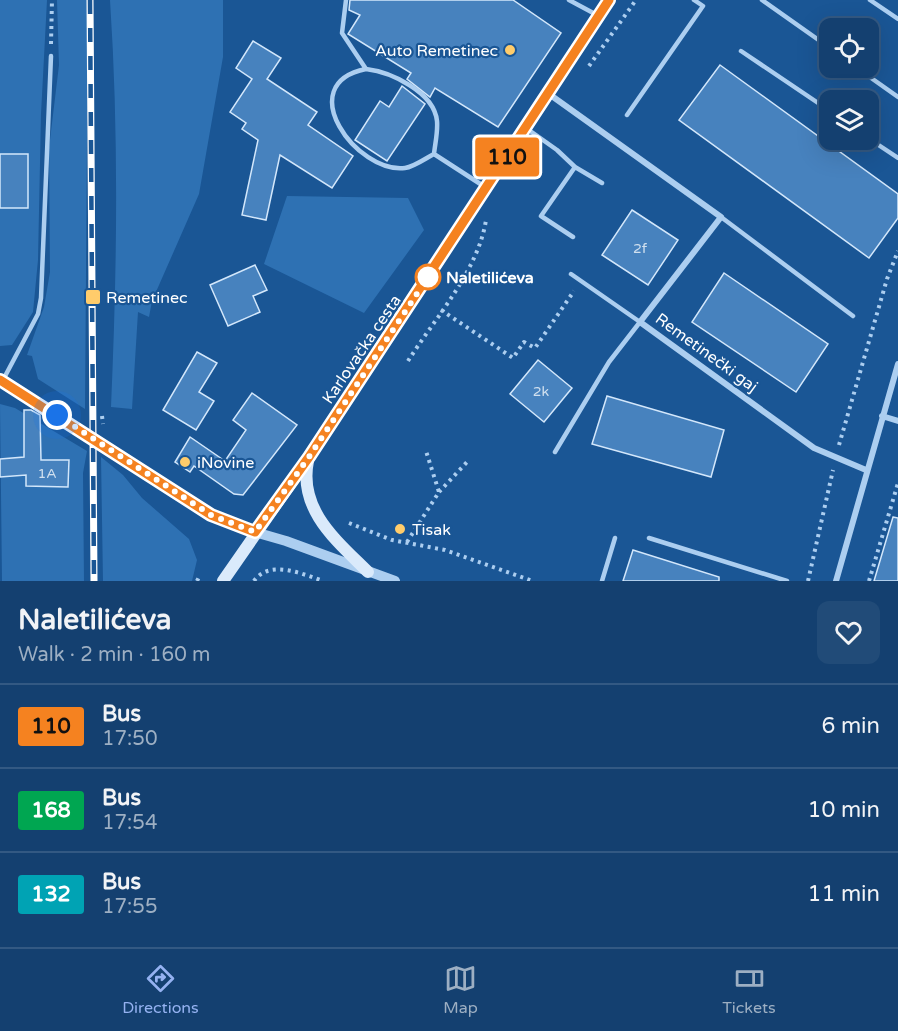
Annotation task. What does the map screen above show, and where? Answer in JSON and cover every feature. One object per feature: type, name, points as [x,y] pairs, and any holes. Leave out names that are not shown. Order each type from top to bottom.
[{"type":"main road","name":"Karlovačka cesta","points":[[222,581],[309,457],[609,0]]},
{"type":"main road","points":[[1,381],[211,515],[255,532]]},
{"type":"main road","points":[[309,457],[307,484],[313,509],[333,537],[369,572]]},
{"type":"street","points":[[549,94],[721,217]]},
{"type":"street","name":"Remetinečki gaj","points":[[721,217],[640,322],[795,435],[835,458],[866,470]]},
{"type":"street","points":[[836,581],[898,364]]},
{"type":"street","points":[[882,416],[898,421]]},
{"type":"street","points":[[255,532],[302,546],[395,581]]},
{"type":"lane","points":[[346,0],[342,33],[366,69]]},
{"type":"lane","points":[[569,0],[599,17]]},
{"type":"lane","points":[[627,115],[703,6],[694,0]]},
{"type":"lane","points":[[762,0],[819,40]]},
{"type":"lane","points":[[870,0],[898,19]]},
{"type":"lane","points":[[741,51],[819,104]]},
{"type":"lane","points":[[1,381],[38,314],[41,298],[51,56]]},
{"type":"lane","points":[[366,69],[385,71],[412,87],[428,101],[437,120],[434,154],[405,168],[383,165],[348,139],[336,123],[331,100],[336,84],[350,72],[366,69]]},
{"type":"lane","points":[[871,78],[898,97]]},
{"type":"lane","points":[[526,128],[575,166],[602,183]]},
{"type":"lane","points":[[879,145],[898,158]]},
{"type":"lane","points":[[434,154],[486,188]]},
{"type":"lane","points":[[573,237],[541,216],[575,166]]},
{"type":"lane","points":[[721,217],[853,315]]},
{"type":"lane","points":[[555,452],[609,362],[640,322],[571,274]]},
{"type":"lane","points":[[602,581],[615,538]]},
{"type":"lane","points":[[650,538],[787,581]]},
{"type":"path","points":[[51,56],[52,0]]},
{"type":"path","points":[[583,67],[586,70],[636,0]]},
{"type":"path","points":[[408,360],[463,279],[483,237],[487,215]]},
{"type":"path","points":[[808,581],[835,458],[887,279],[898,251]]},
{"type":"path","points":[[441,310],[513,358],[524,342],[535,348],[581,281]]},
{"type":"path","points":[[102,416],[104,424]]},
{"type":"path","points":[[426,451],[439,492]]},
{"type":"path","points":[[406,542],[439,492],[467,462]]},
{"type":"path","points":[[869,581],[898,483]]},
{"type":"path","points":[[349,523],[392,540],[445,550],[533,581]]},
{"type":"path","points":[[254,581],[260,573],[276,569],[298,572],[323,581]]},
{"type":"shaded area","points":[[0,0],[47,0],[41,114],[38,260],[33,312],[12,345],[0,346]]},
{"type":"shaded area","points":[[57,0],[88,0],[85,409],[38,379],[32,356],[27,355],[44,307],[50,272],[49,148],[59,65]]},
{"type":"shaded area","points":[[110,0],[223,0],[223,57],[199,194],[152,301],[149,317],[138,312],[132,409],[111,407],[116,203],[115,101]]},
{"type":"shaded area","points":[[287,196],[408,198],[424,230],[364,313],[264,264]]},
{"type":"shaded area","points":[[0,404],[15,408],[87,451],[83,473],[84,581],[2,581]]},
{"type":"shaded area","points":[[101,457],[123,475],[142,498],[189,539],[197,560],[192,581],[103,581]]},
{"type":"building","points":[[350,0],[513,0],[561,33],[498,127],[435,88],[430,97],[407,79],[411,73],[348,34],[360,15],[349,10]]},
{"type":"building","points":[[253,41],[281,58],[267,79],[317,112],[308,125],[353,156],[332,188],[280,155],[266,220],[242,215],[258,140],[242,129],[246,123],[230,112],[252,79],[236,68]]},
{"type":"building","points":[[720,65],[819,137],[819,150],[837,150],[898,194],[898,218],[869,258],[679,120]]},
{"type":"building","points":[[402,86],[425,104],[387,161],[355,140],[380,101],[389,107]]},
{"type":"building","points":[[0,154],[28,154],[28,208],[0,208]]},
{"type":"building","points":[[632,210],[678,240],[648,285],[602,255]]},
{"type":"building","points":[[255,265],[267,290],[253,296],[260,312],[228,326],[210,285]]},
{"type":"building","points":[[724,273],[828,344],[796,392],[692,322]]},
{"type":"building","points":[[197,352],[217,363],[199,392],[214,401],[196,430],[163,410]]},
{"type":"building","points":[[538,360],[572,388],[544,422],[510,394]]},
{"type":"building","points":[[252,393],[297,425],[243,495],[234,494],[194,466],[190,472],[175,462],[190,437],[225,461],[246,430],[233,420]]},
{"type":"building","points":[[607,396],[724,430],[711,477],[592,444]]},
{"type":"building","points":[[24,410],[31,410],[40,415],[41,460],[69,460],[68,487],[26,486],[26,475],[0,477],[0,459],[24,457]]},
{"type":"building","points":[[893,517],[898,518],[898,581],[874,581]]},
{"type":"building","points":[[633,550],[719,577],[719,581],[623,581]]},
{"type":"railway","points":[[90,0],[94,581]]},
{"type":"bus line","name":"110","points":[[0,380],[211,515],[234,526],[255,532],[309,457],[609,0]]},
{"type":"place","name":"Auto Remetinec","points":[[510,50]]},
{"type":"place","name":"Naletilićeva","points":[[428,277]]},
{"type":"place","name":"Remetinec","points":[[93,297]]},
{"type":"place","name":"iNovine","points":[[185,462]]},
{"type":"place","name":"Tisak","points":[[400,529]]},
{"type":"route","points":[[57,415],[211,515],[234,526],[255,532],[309,457],[428,277]]}]
